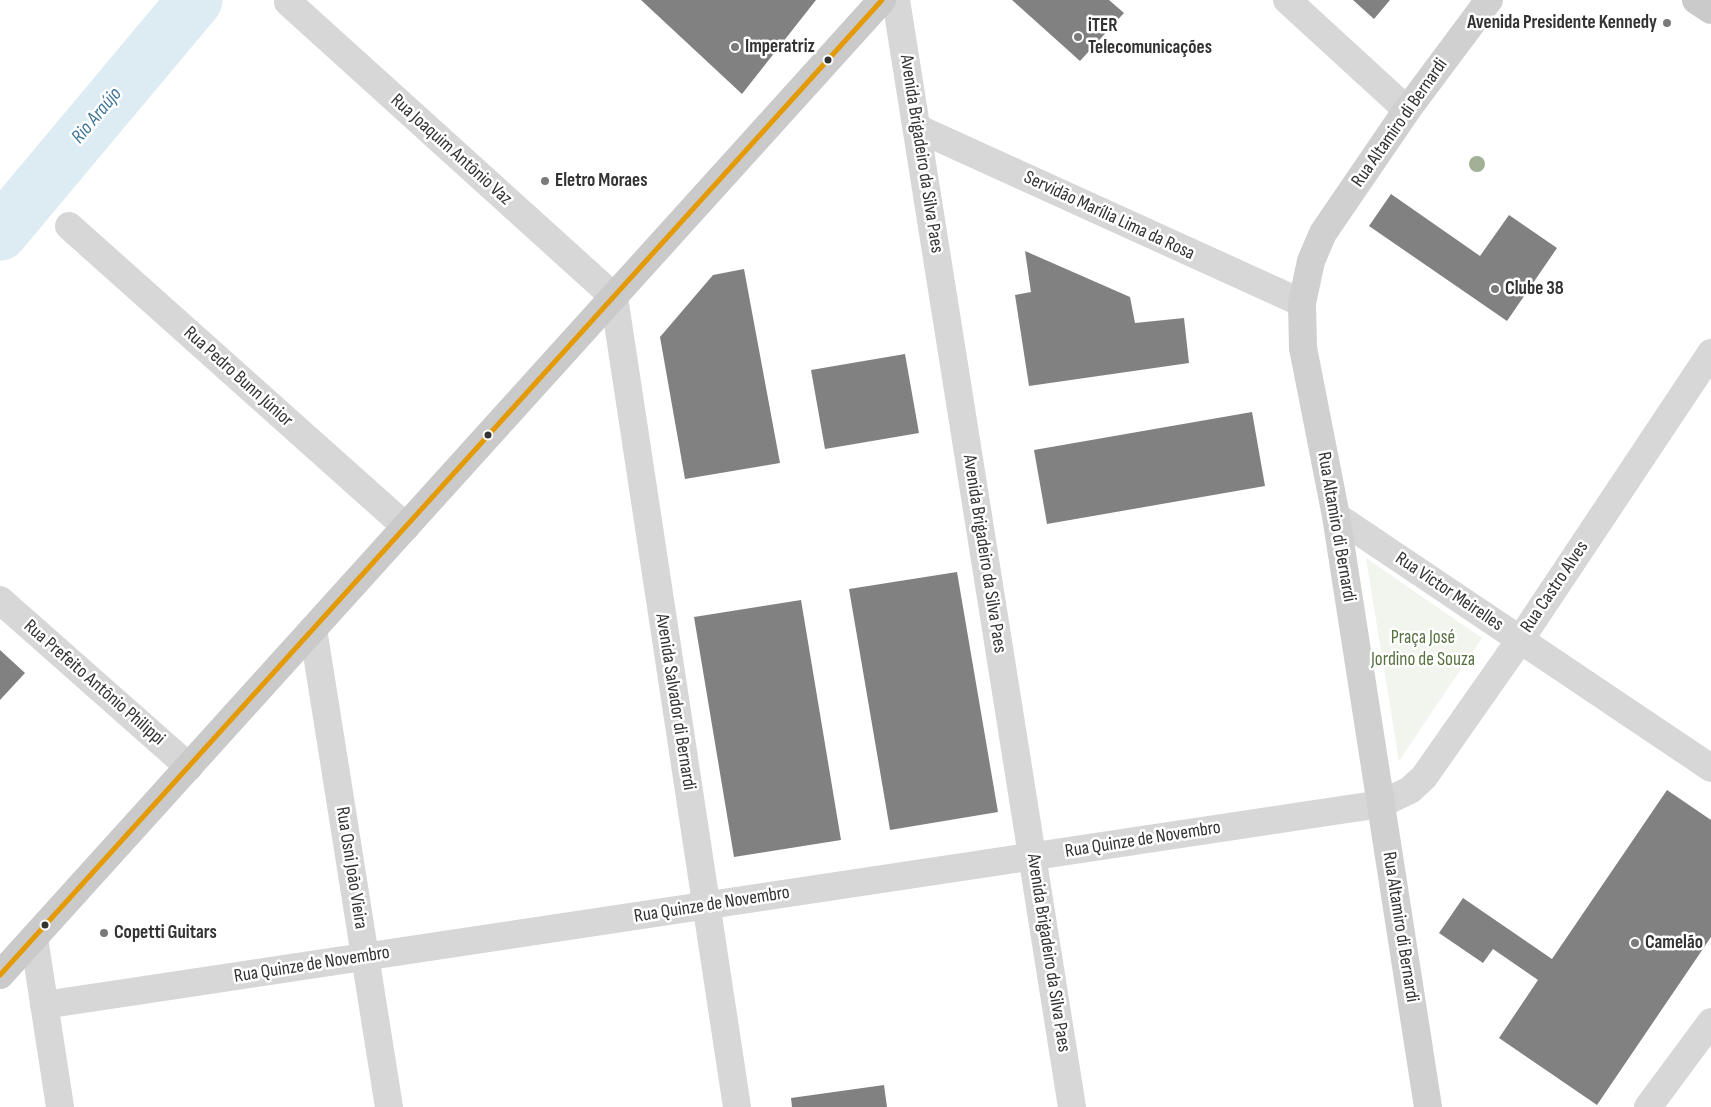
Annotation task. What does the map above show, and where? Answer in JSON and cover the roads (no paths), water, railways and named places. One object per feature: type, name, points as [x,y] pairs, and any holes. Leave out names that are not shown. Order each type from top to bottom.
[{"type":"main road","points":[[0,975],[882,0]]},
{"type":"main road","name":"Rua Altamiro di Bernardi","points":[[1428,1107],[1336,516],[1303,348],[1302,304],[1310,261],[1323,233],[1407,110],[1489,0]]},
{"type":"main road","points":[[1696,0],[1711,10]]},
{"type":"street","name":"Avenida Brigadeiro da Silva Paes","points":[[896,0],[1072,1107]]},
{"type":"street","points":[[1287,0],[1407,110]]},
{"type":"street","name":"Rua Joaquim Antônio Vaz","points":[[288,2],[614,297]]},
{"type":"street","name":"Servidão Marília Lima da Rosa","points":[[917,128],[1302,304]]},
{"type":"street","name":"Rua Pedro Bunn Júnior","points":[[69,226],[406,527]]},
{"type":"street","name":"Avenida Salvador di Bernardi","points":[[614,297],[737,1107]]},
{"type":"street","name":"Rua Castro Alves","points":[[1381,804],[1410,790],[1424,777],[1520,640],[1711,353]]},
{"type":"street","name":"Rua Victor Meirelles","points":[[1336,516],[1711,768]]},
{"type":"street","name":"Rua Prefeito Antônio Philippi","points":[[0,600],[189,766]]},
{"type":"street","name":"Rua Osni João Vieira","points":[[314,629],[389,1107]]},
{"type":"street","name":"Rua Quinze de Novembro","points":[[44,1005],[1381,804]]},
{"type":"street","points":[[34,938],[60,1107]]},
{"type":"street","points":[[1648,1107],[1711,1022]]},
{"type":"waterway","name":"Rio Araújo","points":[[0,233],[195,0]]},
{"type":"place","name":"Avenida Presidente Kennedy","points":[[1667,23]]},
{"type":"place","name":"iTER Telecomunicações","points":[[1078,37]]},
{"type":"place","name":"Imperatriz","points":[[735,47]]},
{"type":"place","name":"Eletro Moraes","points":[[545,181]]},
{"type":"place","name":"Clube 38","points":[[1495,289]]},
{"type":"place","name":"Copetti Guitars","points":[[104,933]]},
{"type":"place","name":"Camelão","points":[[1635,943]]},
{"type":"park label","name":"Praça José Jordino de Souza","points":[[1423,649]]}]
